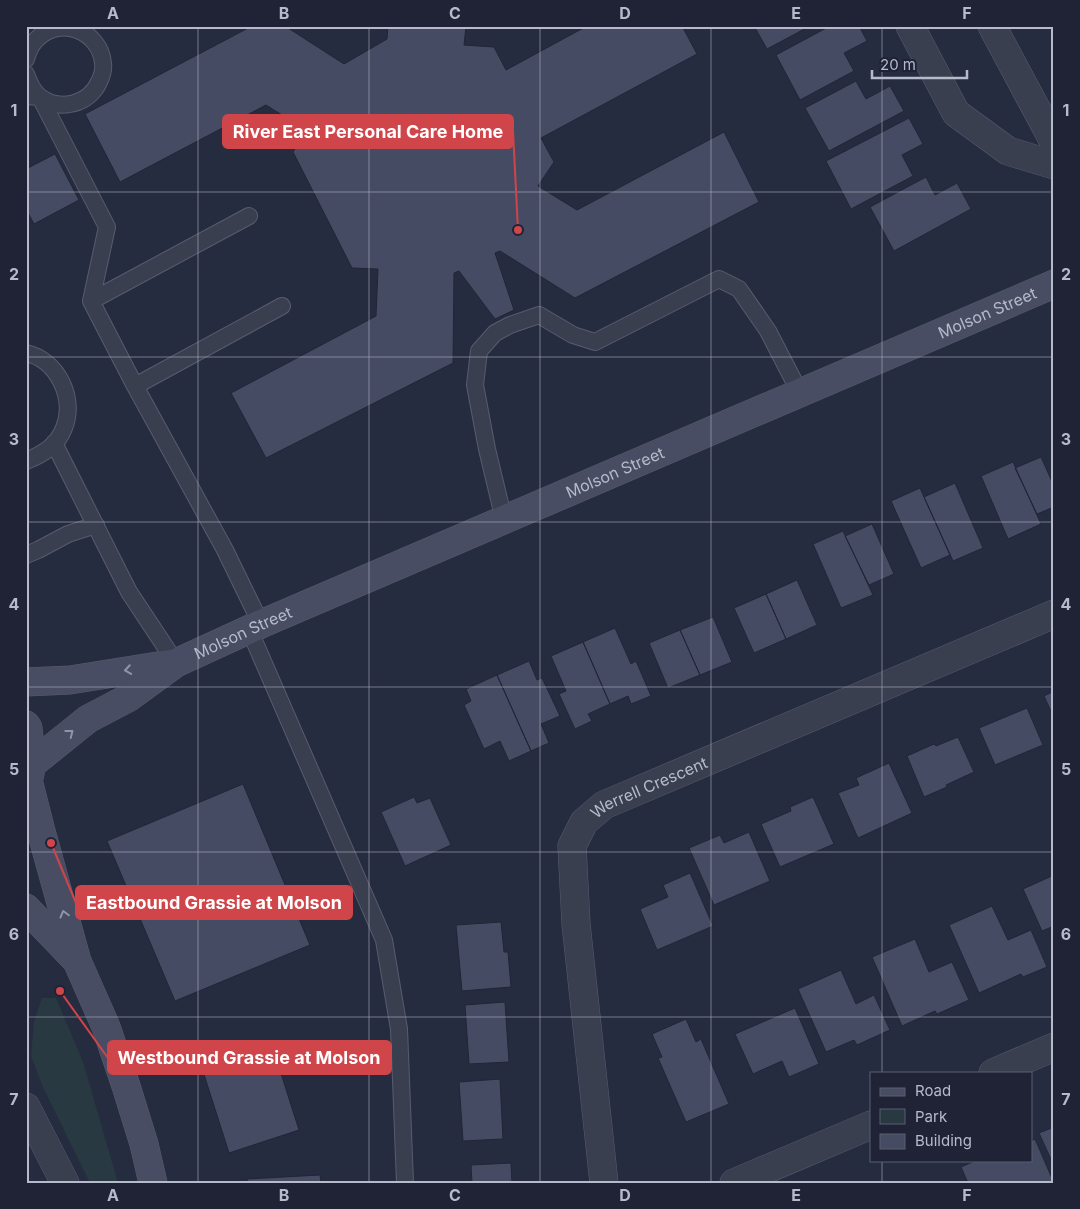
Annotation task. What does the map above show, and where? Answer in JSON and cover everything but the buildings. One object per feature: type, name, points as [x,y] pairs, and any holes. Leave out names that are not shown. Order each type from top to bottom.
[{"type":"street","points":[[910,26],[956,113],[1008,151],[1054,165]]},
{"type":"street","points":[[992,26],[1054,142]]},
{"type":"street","name":"Molson Street","points":[[29,776],[88,719],[128,698],[176,663],[255,627],[1054,284]]},
{"type":"street","name":"Werrell Crescent","points":[[604,1183],[576,924],[572,846],[584,822],[604,805],[1054,614]]},
{"type":"street","name":"Molson Street","points":[[26,682],[70,680],[176,663]]},
{"type":"street","points":[[26,726],[28,728],[29,776],[77,961],[106,1027],[126,1086],[144,1144],[152,1183]]},
{"type":"street","points":[[26,908],[77,961]]},
{"type":"street","points":[[995,1072],[1054,1047]]},
{"type":"street","points":[[26,1107],[66,1183]]},
{"type":"street","points":[[734,1183],[870,1125]]},
{"type":"lane","points":[[26,59],[29,49],[36,39],[47,31],[59,28],[72,28],[84,32],[94,41],[100,52],[103,64],[102,76],[96,88],[88,97],[65,105],[52,103],[33,96]]},
{"type":"lane","points":[[26,74],[32,87],[33,96],[107,227],[91,301],[135,386],[225,550],[384,940],[399,1028],[405,1183]]},
{"type":"lane","points":[[91,301],[249,216]]},
{"type":"lane","points":[[504,520],[475,385],[480,351],[495,333],[510,325],[539,315],[573,335],[595,342],[719,279],[739,289],[768,331],[800,393]]},
{"type":"lane","points":[[135,386],[282,306]]},
{"type":"lane","points":[[26,353],[48,364],[60,377],[66,394],[67,411],[64,428],[54,443],[41,454],[26,461]]},
{"type":"lane","points":[[54,443],[129,592],[176,663]]},
{"type":"lane","points":[[26,555],[68,534],[96,525]]},
{"type":"green space","points":[[42,998],[56,998],[83,1062],[118,1183],[91,1183],[89,1181],[43,1087],[31,1056],[34,1022]]},
{"type":"place","name":"River East Personal Care Home","points":[[518,230]]},
{"type":"place","name":"Eastbound Grassie at Molson","points":[[51,843]]},
{"type":"place","name":"Westbound Grassie at Molson","points":[[60,991]]}]
